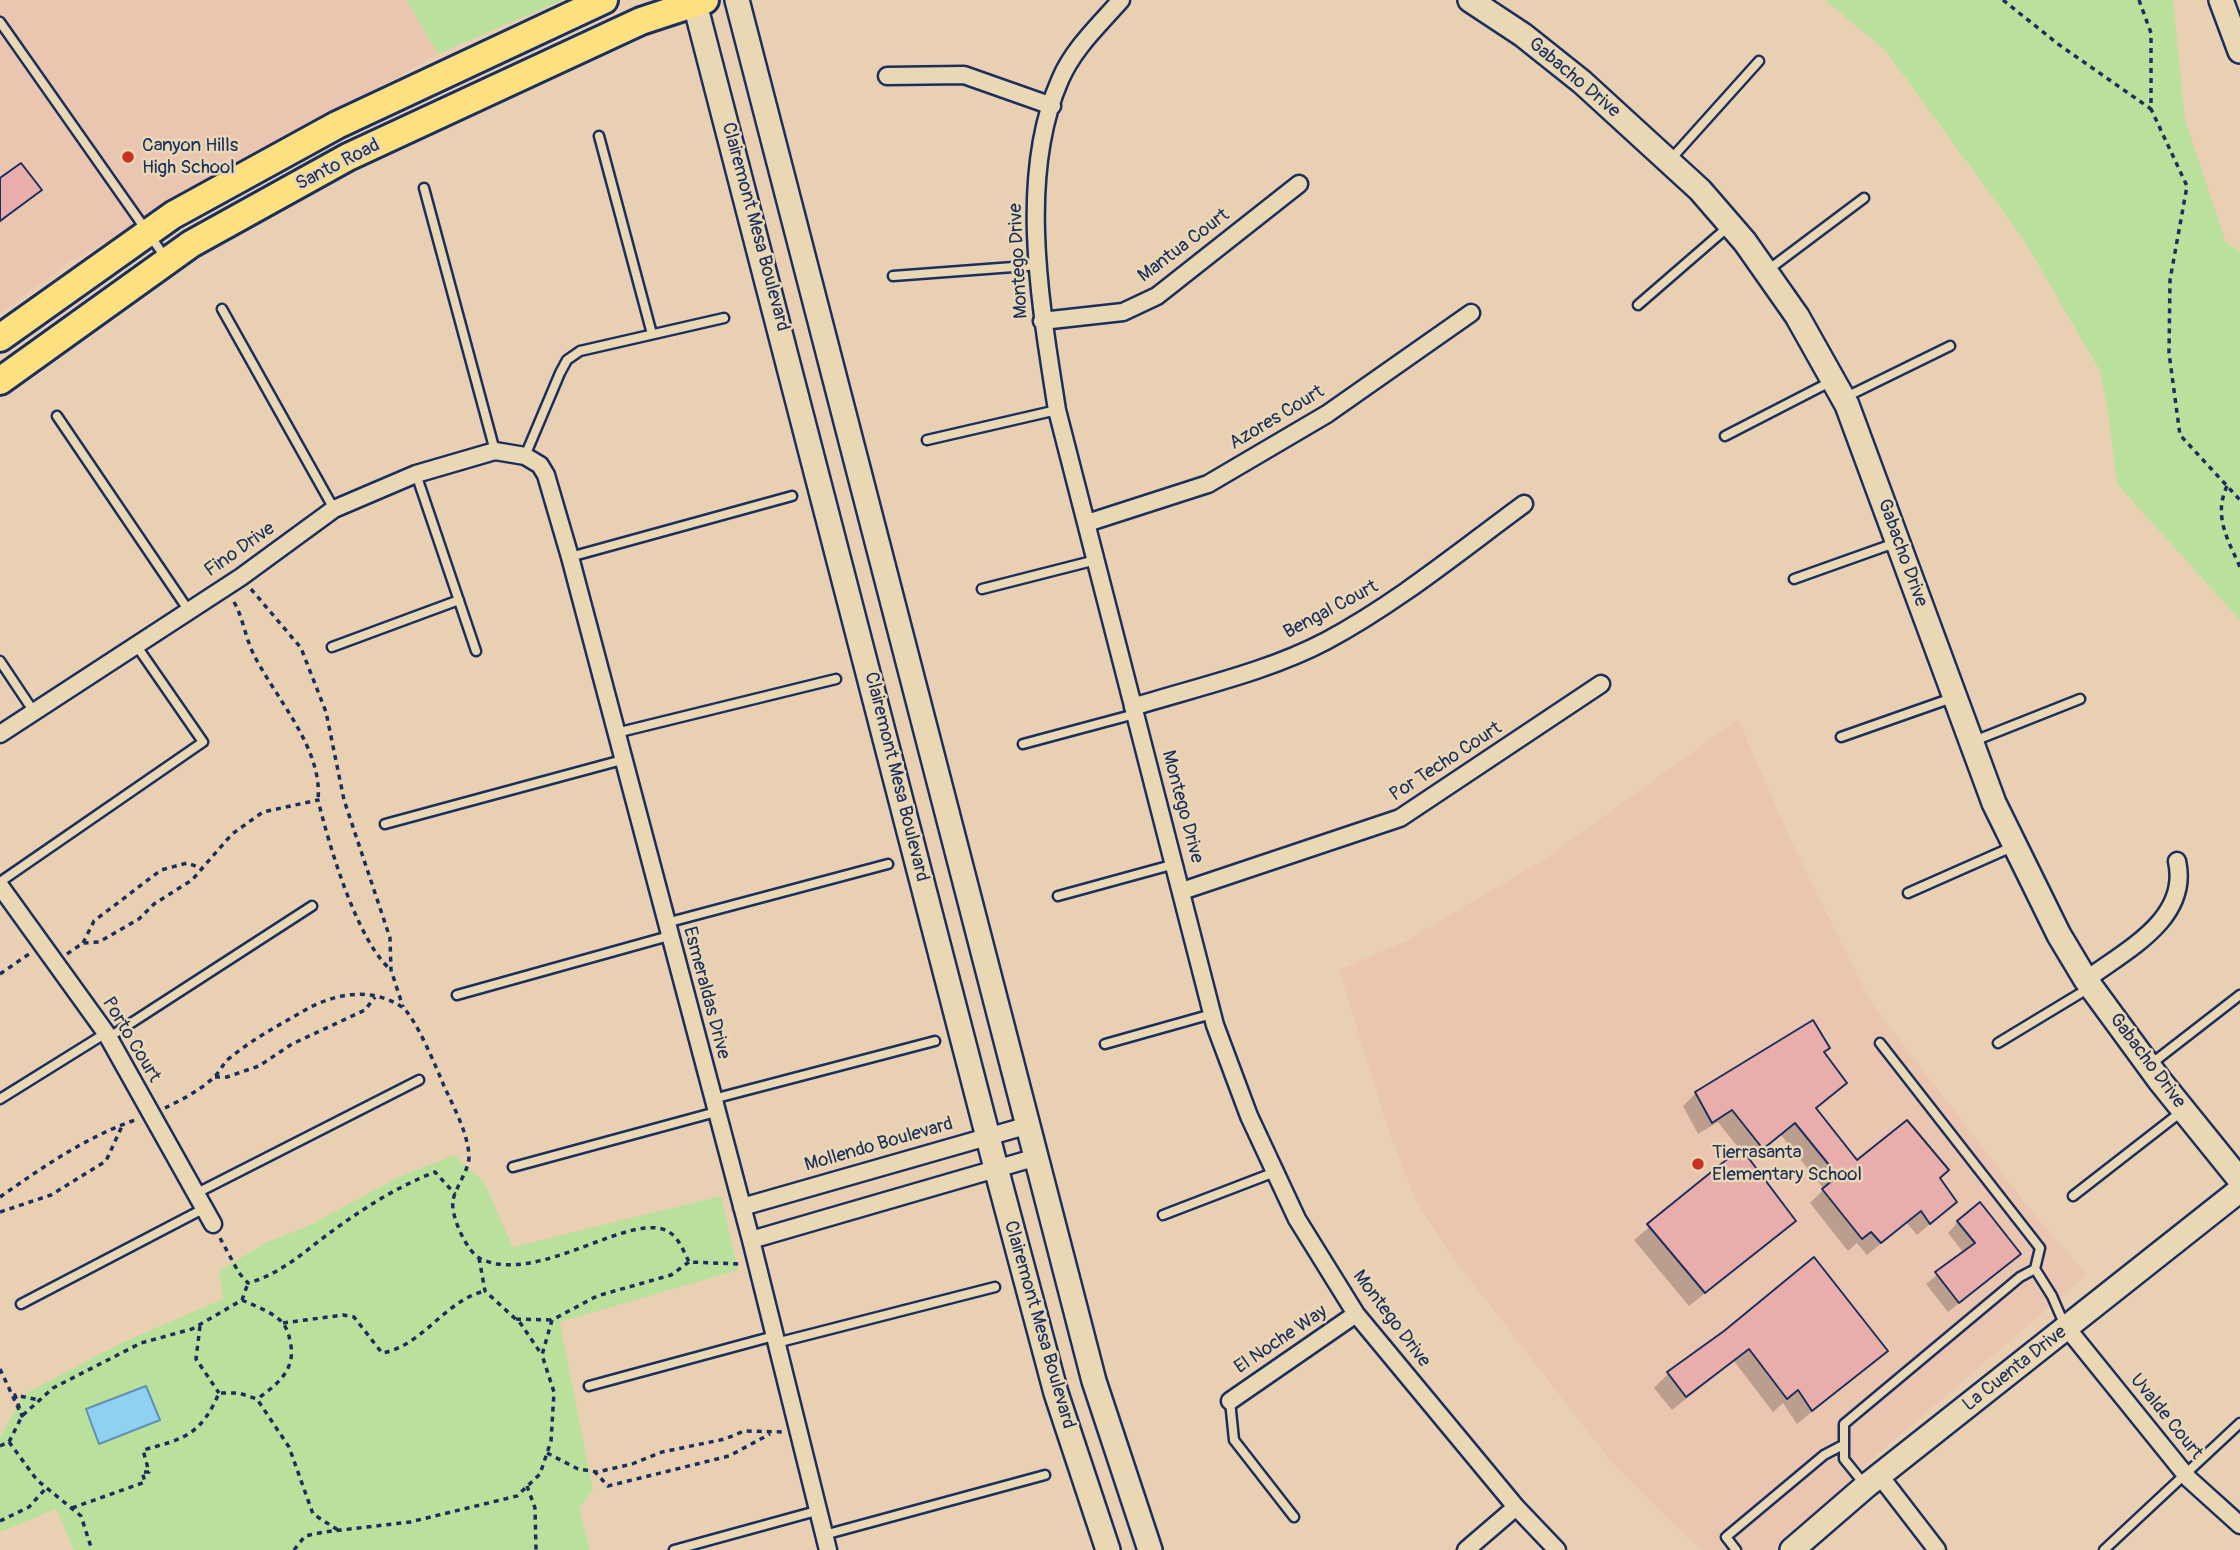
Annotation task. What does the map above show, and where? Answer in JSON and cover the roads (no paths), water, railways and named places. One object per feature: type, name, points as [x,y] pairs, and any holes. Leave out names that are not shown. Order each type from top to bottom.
[{"type":"main road","name":"Santo Road","points":[[0,338],[173,215],[337,125],[604,0]]},
{"type":"main road","name":"Clairemont Mesa Boulevard","points":[[737,0],[1094,1381],[1150,1550]]},
{"type":"main road","name":"Gabacho Drive","points":[[1470,0],[1523,35],[1582,82],[1700,190],[1731,225],[1797,316],[1838,389],[1898,542],[1994,803],[2059,935],[2089,983],[2148,1066],[2240,1180]]},
{"type":"main road","points":[[2221,0],[2240,51]]},
{"type":"main road","name":"Santo Road","points":[[0,381],[168,259],[348,157],[629,26],[698,1]]},
{"type":"main road","name":"Clairemont Mesa Boulevard","points":[[698,1],[996,1168],[1056,1393],[1108,1550]]},
{"type":"main road","name":"La Cuenta Drive","points":[[1792,1550],[1873,1481],[2240,1190]]},
{"type":"street","name":"Montego Drive","points":[[1121,0],[1080,46],[1060,80],[1040,138],[1035,170],[1042,321],[1057,410],[1212,1014],[1248,1116],[1297,1219],[1356,1314],[1516,1507],[1557,1550]]},
{"type":"street","points":[[887,76],[964,75],[1052,106]]},
{"type":"street","name":"Mantua Court","points":[[1042,321],[1123,312],[1157,296],[1299,184]]},
{"type":"street","name":"Azores Court","points":[[1087,523],[1208,484],[1327,414],[1471,313]]},
{"type":"street","name":"Fino Drive","points":[[0,734],[241,577],[334,509],[416,474],[495,451],[525,456]]},
{"type":"street","name":"Esmeraldas Drive","points":[[525,456],[540,465],[546,475],[570,557],[751,1241],[820,1510],[826,1543]]},
{"type":"street","name":"Bengal Court","points":[[1134,710],[1276,662],[1325,642],[1394,601],[1524,504]]},
{"type":"street","name":"Por Techo Court","points":[[1182,891],[1400,818],[1601,684]]},
{"type":"street","points":[[2089,983],[2160,925],[2175,900],[2181,880],[2177,861]]},
{"type":"street","name":"Porto Court","points":[[0,884],[107,1035],[213,1224]]},
{"type":"street","name":"Mollendo Boulevard","points":[[742,1207],[1029,1125]]},
{"type":"street","points":[[751,1241],[1037,1157]]},
{"type":"street","name":"El Noche Way","points":[[1230,1401],[1356,1314]]},
{"type":"street","name":"Uvalde Court","points":[[2067,1328],[2184,1472],[2240,1525]]},
{"type":"street","points":[[1873,1481],[1937,1550]]},
{"type":"street","points":[[1466,1550],[1516,1507]]},
{"type":"lane","points":[[0,22],[168,259]]},
{"type":"lane","points":[[1669,161],[1759,61]]},
{"type":"lane","points":[[599,136],[652,334]]},
{"type":"lane","points":[[424,188],[495,451]]},
{"type":"lane","points":[[1766,272],[1864,198]]},
{"type":"lane","points":[[1637,305],[1731,225]]},
{"type":"lane","points":[[893,276],[1040,265]]},
{"type":"lane","points":[[222,309],[334,509]]},
{"type":"lane","points":[[525,456],[567,360],[580,351],[724,318]]},
{"type":"lane","points":[[1725,436],[1950,346]]},
{"type":"lane","points":[[926,440],[1057,410]]},
{"type":"lane","points":[[57,416],[189,611]]},
{"type":"lane","points":[[416,474],[476,651]]},
{"type":"lane","points":[[570,557],[792,496]]},
{"type":"lane","points":[[1794,579],[1898,542]]},
{"type":"lane","points":[[982,589],[1096,560]]},
{"type":"lane","points":[[332,647],[459,600]]},
{"type":"lane","points":[[0,884],[203,742],[136,645]]},
{"type":"lane","points":[[0,661],[34,712]]},
{"type":"lane","points":[[616,733],[836,680]]},
{"type":"lane","points":[[1841,737],[1955,697]]},
{"type":"lane","points":[[1972,743],[2080,699]]},
{"type":"lane","points":[[1023,744],[1134,710]]},
{"type":"lane","points":[[385,824],[622,760]]},
{"type":"lane","points":[[1908,893],[2015,846]]},
{"type":"lane","points":[[457,995],[888,864]]},
{"type":"lane","points":[[1058,896],[1175,864]]},
{"type":"lane","points":[[0,1099],[312,906]]},
{"type":"lane","points":[[1998,1044],[2089,983]]},
{"type":"lane","points":[[2148,1066],[2240,995]]},
{"type":"lane","points":[[1105,1044],[1212,1014]]},
{"type":"lane","points":[[513,1167],[935,1041]]},
{"type":"lane","points":[[1880,1043],[2040,1248],[2035,1269],[2067,1328]]},
{"type":"lane","points":[[195,1194],[419,1080]]},
{"type":"lane","points":[[2073,1196],[2183,1110]]},
{"type":"lane","points":[[1163,1215],[1275,1172]]},
{"type":"lane","points":[[21,1304],[204,1209]]},
{"type":"lane","points":[[1873,1481],[1844,1459],[1844,1424],[1856,1411],[2020,1276],[2035,1269]]},
{"type":"lane","points":[[589,1386],[995,1287]]},
{"type":"lane","points":[[1230,1401],[1234,1440],[1294,1517]]},
{"type":"lane","points":[[2104,1550],[2184,1472],[2240,1423]]},
{"type":"lane","points":[[1736,1550],[1726,1537],[1825,1455],[1843,1445]]},
{"type":"lane","points":[[826,1543],[1045,1475]]},
{"type":"lane","points":[[674,1550],[820,1510]]},
{"type":"water","points":[[146,1386],[160,1420],[99,1444],[86,1409]]},
{"type":"place","name":"Canyon Hills High School","points":[[128,157]]},
{"type":"place","name":"Tierrasanta Elementary School","points":[[1698,1164]]}]
